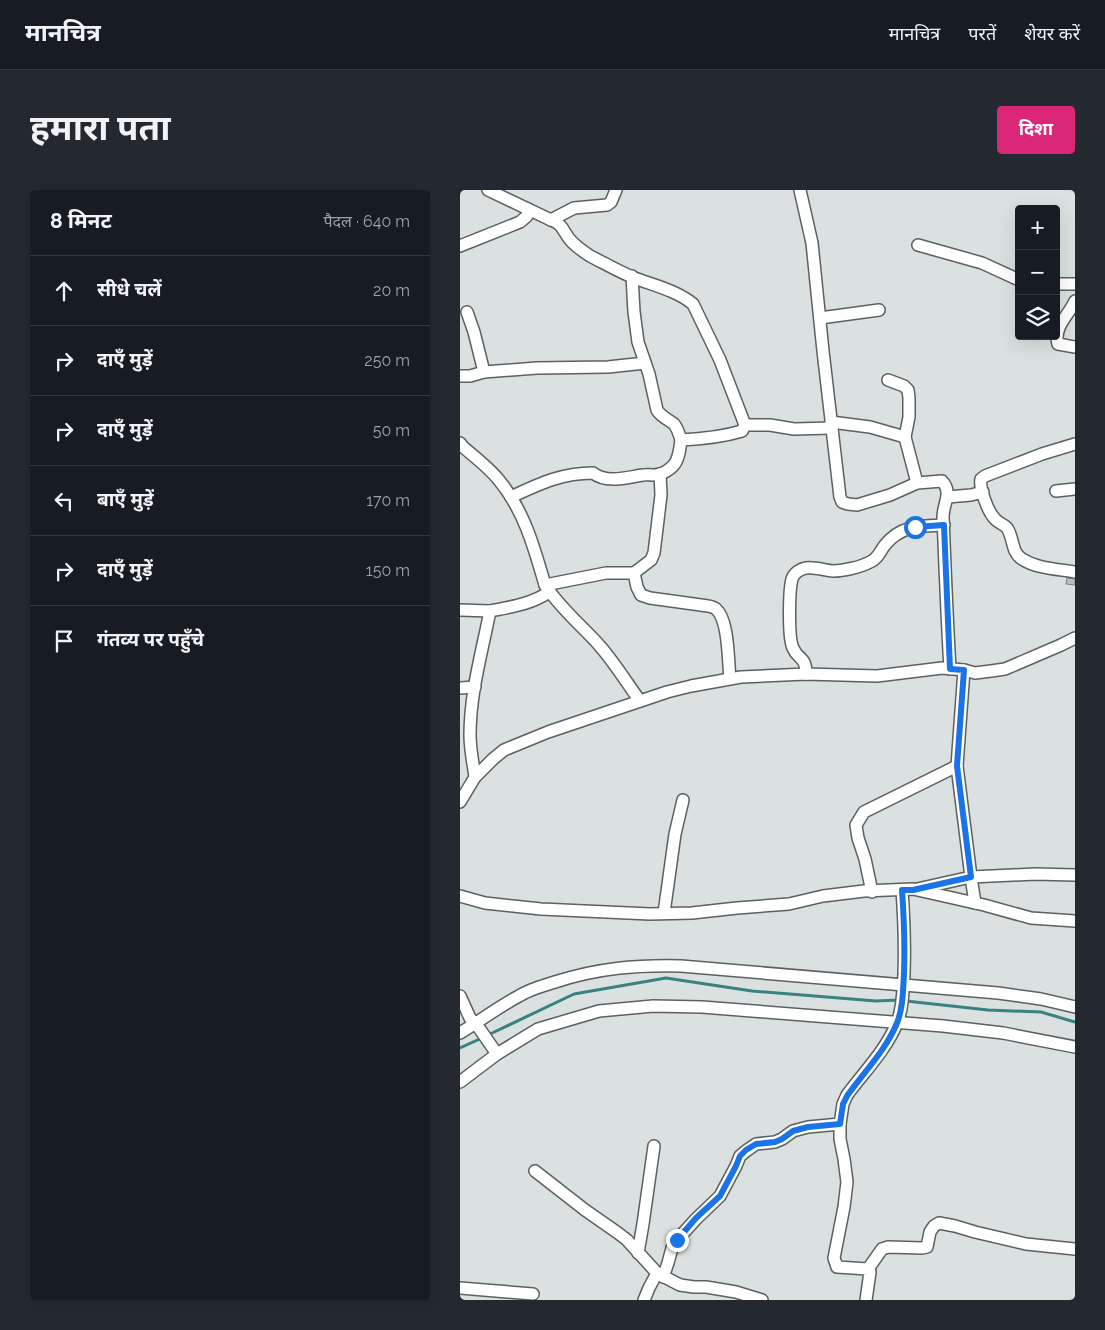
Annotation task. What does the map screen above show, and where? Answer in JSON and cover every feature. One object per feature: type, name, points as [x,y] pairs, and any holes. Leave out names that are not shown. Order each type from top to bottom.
[{"type":"street","points":[[488,190],[557,222],[571,241],[600,262],[662,287],[693,304],[720,360],[745,425],[742,431],[732,434],[682,440]]},
{"type":"street","points":[[551,220],[574,208],[607,205],[611,202],[616,190]]},
{"type":"street","points":[[800,190],[812,242],[840,497],[842,502],[857,505],[890,495],[917,483],[942,481],[948,490],[943,512],[950,669]]},
{"type":"street","points":[[460,246],[520,222],[526,216],[528,209]]},
{"type":"street","points":[[918,245],[982,263],[1015,278]]},
{"type":"street","points":[[511,497],[548,480],[571,475],[593,473],[600,478],[622,478],[660,474],[673,466],[682,440],[672,423],[660,415],[657,410],[649,374],[638,342],[632,276]]},
{"type":"street","points":[[1060,284],[1075,284]]},
{"type":"street","points":[[1075,301],[1062,321],[1057,341],[1062,346],[1075,347]]},
{"type":"street","points":[[820,318],[879,310]]},
{"type":"street","points":[[467,312],[484,372]]},
{"type":"street","points":[[460,376],[470,376],[484,372],[538,368],[608,367],[645,363]]},
{"type":"street","points":[[888,380],[904,386],[908,390],[909,417],[905,437],[917,483]]},
{"type":"street","points":[[745,425],[770,425],[794,429],[832,425],[870,427],[905,437]]},
{"type":"street","points":[[460,443],[489,469],[511,497],[528,529],[547,589],[601,647],[640,701]]},
{"type":"street","points":[[1075,444],[1042,454],[985,476],[981,479],[980,483],[993,517],[1008,528],[1014,551],[1018,556],[1040,566],[1075,572]]},
{"type":"street","points":[[460,610],[490,611],[542,598],[547,589],[606,573],[634,573],[651,560],[654,553],[661,495],[660,474]]},
{"type":"street","points":[[1056,491],[1075,489]]},
{"type":"street","points":[[947,497],[983,492]]},
{"type":"street","points":[[806,674],[806,667],[793,648],[790,634],[790,594],[792,579],[796,572],[806,568],[842,571],[870,562],[879,555],[892,537],[901,531],[915,527],[944,525]]},
{"type":"street","points":[[634,573],[641,595],[715,608],[724,622],[730,678]]},
{"type":"street","points":[[475,777],[465,737],[490,611]]},
{"type":"street","points":[[460,802],[475,777],[504,750],[548,732],[667,692],[730,678],[806,674],[877,676],[942,668],[975,673],[1005,669],[1061,646],[1075,638]]},
{"type":"street","points":[[964,670],[957,766],[975,903]]},
{"type":"street","points":[[460,688],[474,687]]},
{"type":"street","points":[[872,892],[865,859],[858,838],[856,825],[859,819],[864,812],[957,766]]},
{"type":"street","points":[[664,913],[668,898],[675,834],[683,800]]},
{"type":"street","points":[[460,896],[485,903],[541,909],[692,913],[789,904],[823,896],[908,890],[971,877],[1035,874],[1075,875]]},
{"type":"street","points":[[908,890],[975,903],[1031,918],[1075,921]]},
{"type":"street","points":[[868,1269],[837,1266],[834,1258],[847,1182],[840,1139],[840,1124],[843,1104],[847,1096],[879,1053],[899,1017],[904,985],[908,890]]},
{"type":"street","points":[[460,1033],[474,1026],[519,995],[540,986],[602,970],[649,965],[681,966],[998,994],[1041,999],[1075,1007]]},
{"type":"street","points":[[460,996],[474,1026],[491,1051]]},
{"type":"street","points":[[460,1082],[491,1051],[538,1029],[599,1011],[653,1006],[899,1017],[1003,1033],[1075,1047]]},
{"type":"street","points":[[644,1300],[649,1288],[668,1263],[672,1248],[677,1240],[696,1218],[720,1196],[740,1156],[746,1150],[756,1144],[775,1142],[793,1131],[808,1127],[840,1124]]},
{"type":"street","points":[[638,1253],[644,1224],[654,1146]]},
{"type":"street","points":[[535,1171],[618,1233],[660,1275],[680,1285],[736,1292],[762,1300]]},
{"type":"street","points":[[868,1269],[882,1249],[888,1247],[927,1247],[930,1232],[934,1226],[940,1223],[1026,1244],[1075,1249]]},
{"type":"street","points":[[866,1300],[870,1272],[868,1269]]},
{"type":"street","points":[[460,1288],[533,1294]]},
{"type":"building","points":[[1067,578],[1075,579],[1075,585],[1066,584]]},
{"type":"waterway","points":[[488,1035],[574,994],[666,978],[752,991],[876,1001],[899,1000]]},
{"type":"waterway","points":[[906,1001],[988,1010],[1041,1012],[1075,1022]]},
{"type":"waterway","points":[[460,1048],[482,1038]]},
{"type":"route","points":[[677,1240],[696,1218],[720,1196],[740,1156],[746,1150],[756,1144],[775,1142],[793,1131],[808,1127],[840,1124],[843,1104],[847,1096],[879,1053],[897,1022],[900,1011],[904,985],[905,944],[902,890],[913,890],[971,877],[957,766],[964,670],[950,669],[944,525],[915,527]]}]
